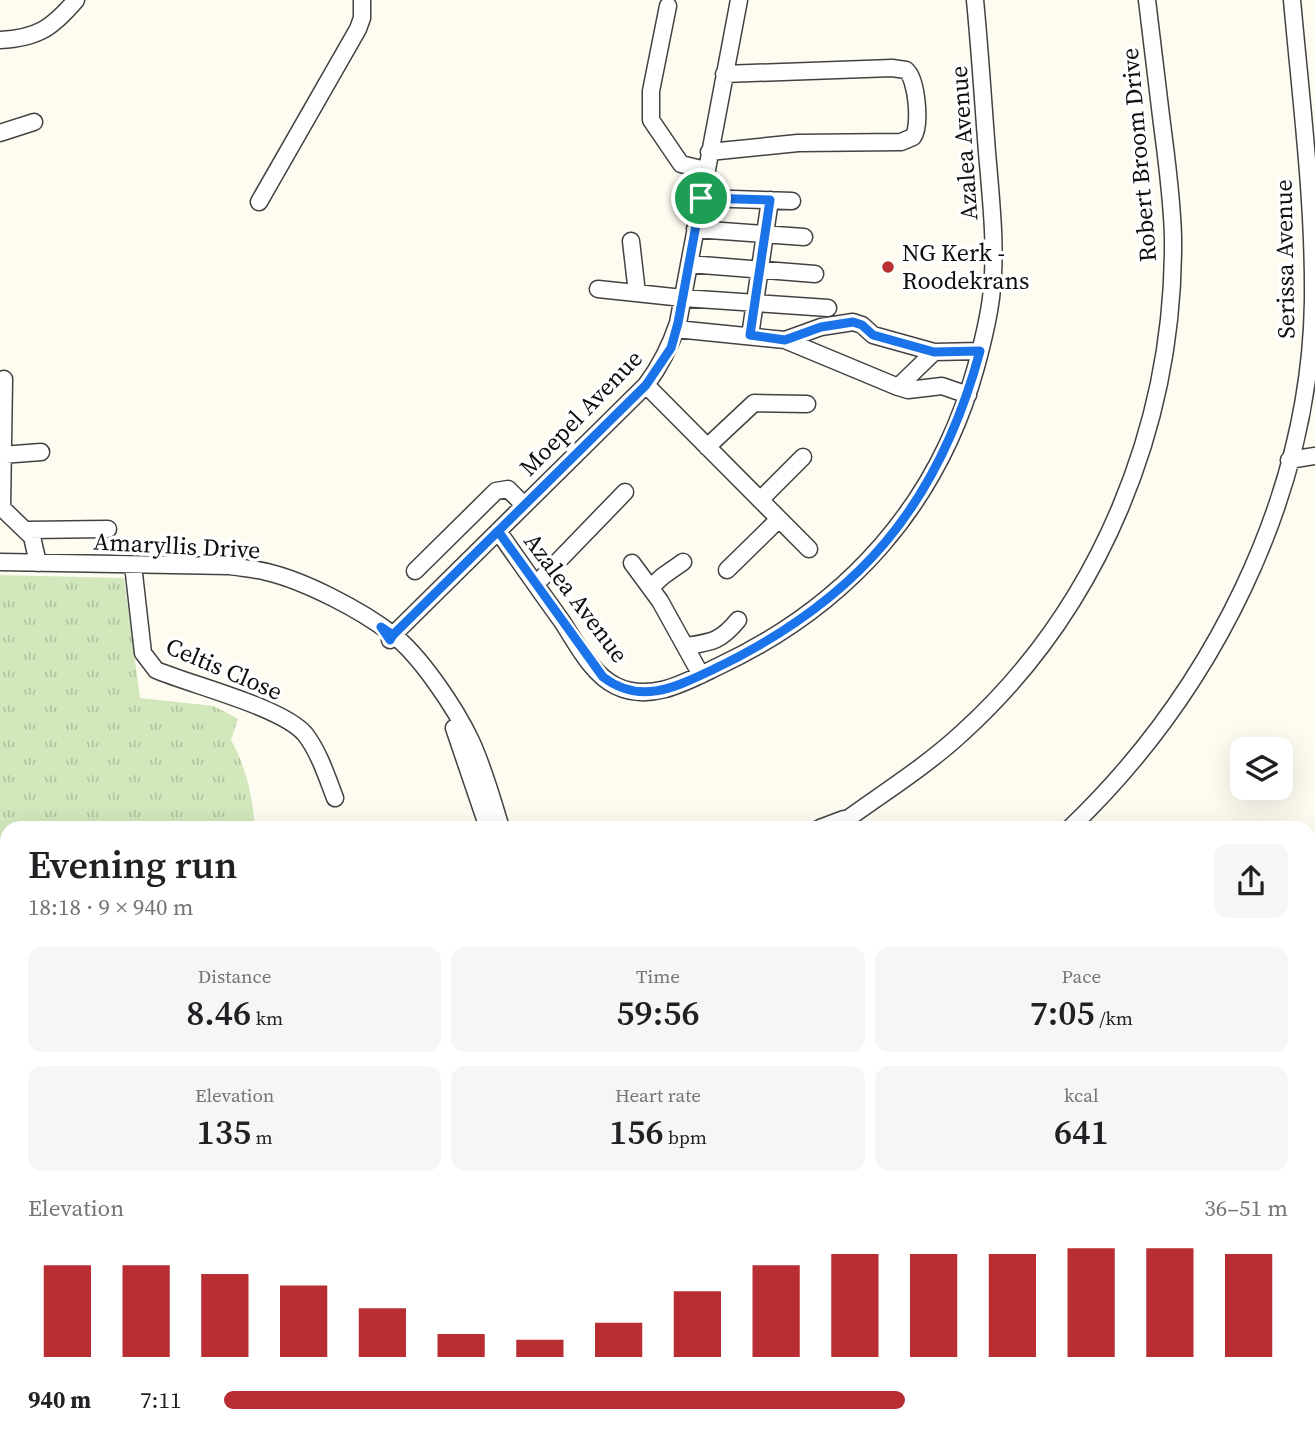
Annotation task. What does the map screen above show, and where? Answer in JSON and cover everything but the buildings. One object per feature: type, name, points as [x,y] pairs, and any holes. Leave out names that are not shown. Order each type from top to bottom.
[{"type":"street","points":[[0,40],[32,36],[41,32],[76,0]]},
{"type":"street","points":[[259,202],[358,29],[362,18],[362,0]]},
{"type":"street","name":"Moepel Avenue","points":[[388,634],[498,531],[646,385],[667,355],[683,298],[739,0]]},
{"type":"street","name":"Azalea Avenue","points":[[498,531],[592,665],[614,685],[649,693],[701,675],[796,624],[835,594],[893,533],[942,458],[968,395],[991,299],[993,242],[975,0]]},
{"type":"street","name":"Robert Broom Drive","points":[[844,821],[934,758],[981,715],[1025,667],[1076,597],[1131,483],[1160,383],[1170,319],[1172,278],[1171,202],[1147,0]]},
{"type":"street","name":"Serissa Avenue","points":[[1077,821],[1130,766],[1195,675],[1242,590],[1267,531],[1289,460],[1308,360],[1313,302],[1312,182],[1292,0]]},
{"type":"street","points":[[668,6],[651,91],[651,120],[681,164],[705,170]]},
{"type":"street","points":[[709,152],[798,143],[901,142],[913,137],[917,129],[913,78],[906,70],[892,68],[724,74]]},
{"type":"street","points":[[0,133],[34,122]]},
{"type":"street","points":[[701,198],[792,201]]},
{"type":"street","points":[[750,335],[770,200]]},
{"type":"street","points":[[695,229],[804,237]]},
{"type":"street","points":[[631,241],[637,293]]},
{"type":"street","points":[[689,264],[815,274]]},
{"type":"street","points":[[598,289],[828,308]]},
{"type":"street","points":[[785,340],[821,327],[853,322],[862,325],[873,335],[934,352],[980,351]]},
{"type":"street","points":[[676,329],[785,340],[898,387],[908,390],[942,386],[968,395]]},
{"type":"street","points":[[898,387],[934,352]]},
{"type":"street","points":[[4,379],[2,508],[27,530],[34,542],[38,563]]},
{"type":"street","points":[[646,385],[809,549]]},
{"type":"street","points":[[708,447],[754,403],[807,404]]},
{"type":"street","points":[[2,456],[41,452]]},
{"type":"street","points":[[760,500],[803,457]]},
{"type":"street","points":[[1289,460],[1315,457]]},
{"type":"street","points":[[415,571],[496,491],[508,489],[524,505]]},
{"type":"street","points":[[536,584],[625,492]]},
{"type":"street","points":[[727,570],[779,519]]},
{"type":"street","points":[[27,530],[108,529]]},
{"type":"street","name":"Amaryllis Drive","points":[[0,562],[230,566],[266,571],[295,581],[346,606],[388,634],[424,669],[460,720],[478,757],[499,821]]},
{"type":"street","points":[[651,587],[683,562]]},
{"type":"street","points":[[632,563],[651,587],[687,646],[701,675]]},
{"type":"street","name":"Celtis Close","points":[[133,565],[143,653],[148,663],[156,670],[255,705],[296,726],[313,747],[335,798]]},
{"type":"street","points":[[687,646],[719,640],[738,620]]},
{"type":"street","name":"Amaryllis Drive","points":[[388,634],[427,683],[451,720],[465,754],[486,821]]},
{"type":"green space","points":[[0,575],[124,578],[140,698],[214,706],[238,719],[231,740],[248,782],[254,821],[0,821]]},
{"type":"place","name":"NG Kerk - Roodekrans","points":[[888,267]]},
{"type":"route","points":[[701,198],[770,200],[750,335],[785,340],[821,327],[853,322],[862,325],[873,335],[934,352],[980,351],[958,423],[942,458],[913,506],[866,563],[815,610],[778,636],[748,652],[665,689],[649,693],[625,690],[603,677],[498,531],[390,640],[381,627],[393,635],[585,444],[646,385],[663,363],[671,348],[678,323],[701,198]]}]
